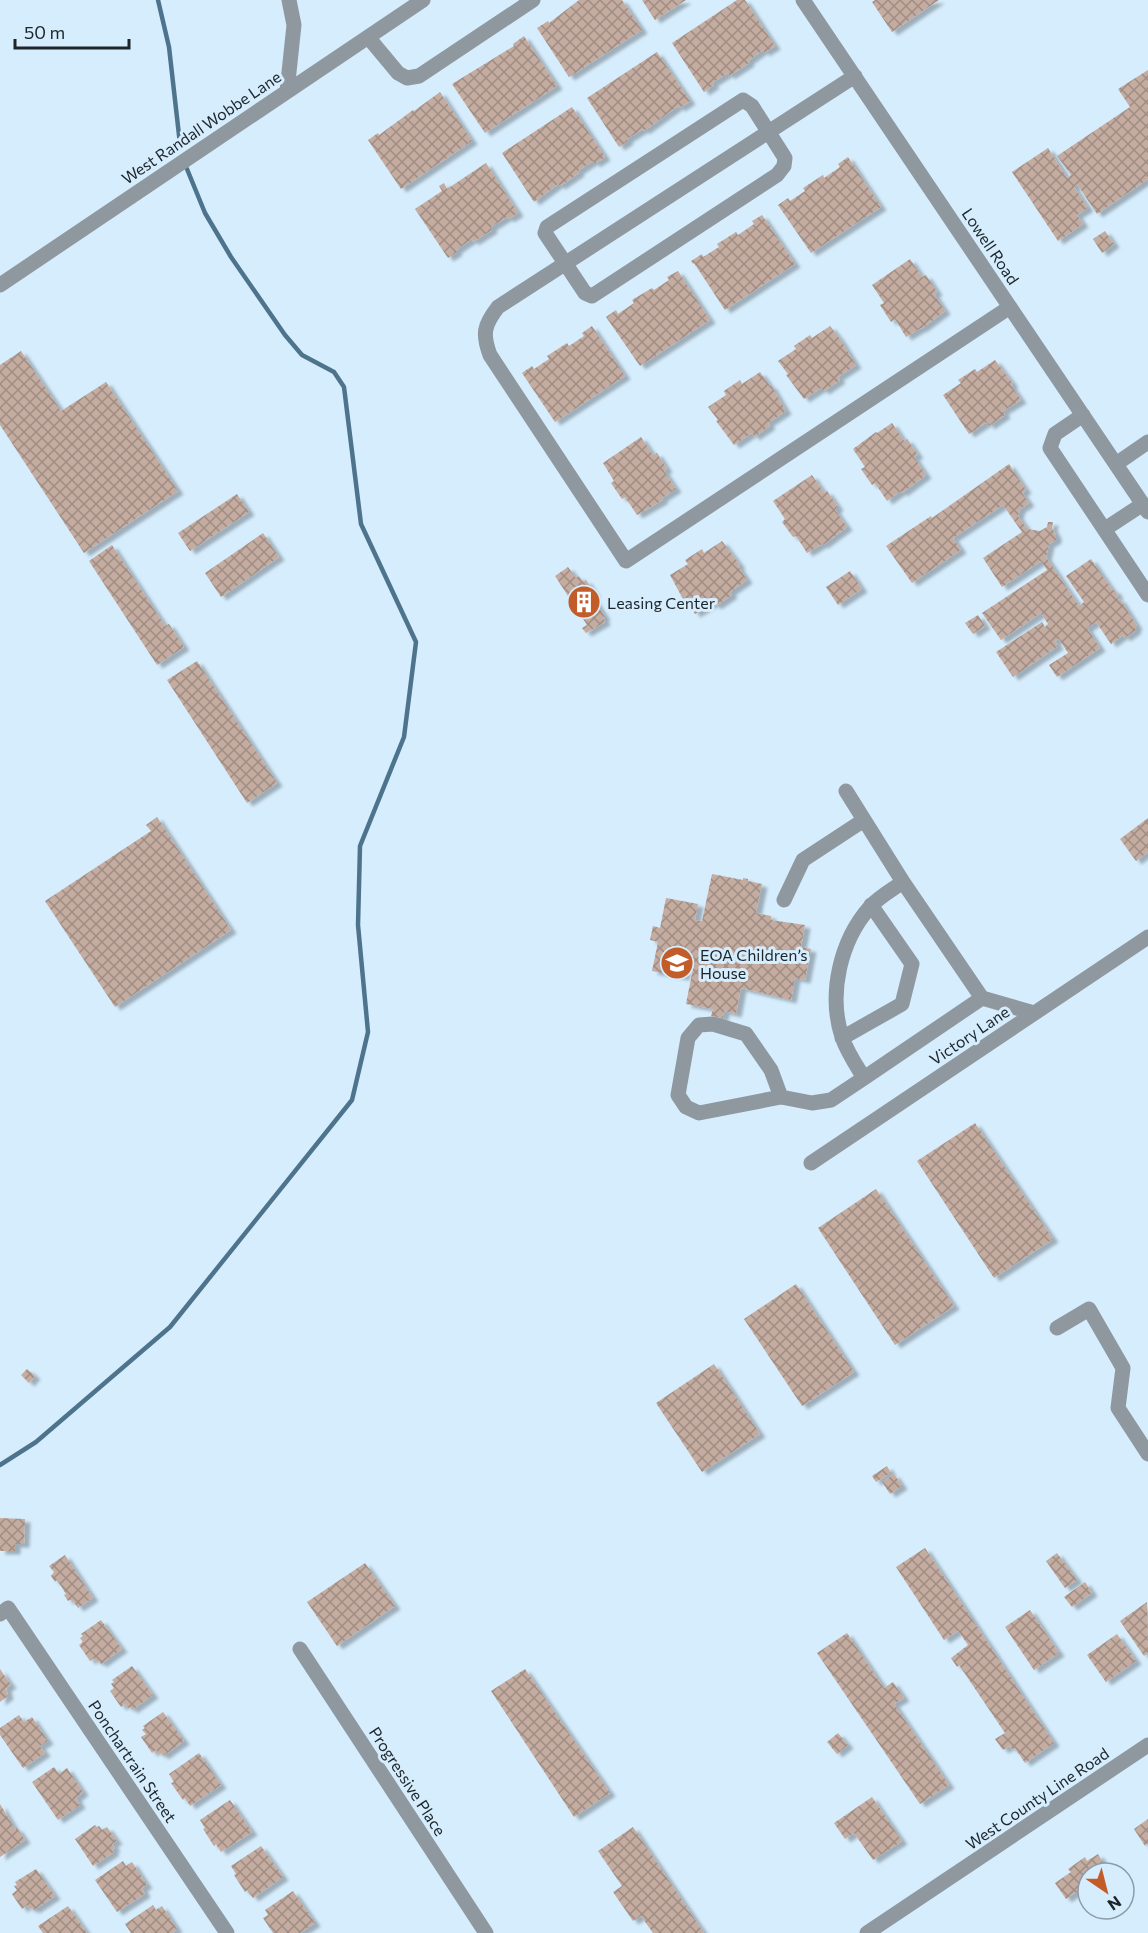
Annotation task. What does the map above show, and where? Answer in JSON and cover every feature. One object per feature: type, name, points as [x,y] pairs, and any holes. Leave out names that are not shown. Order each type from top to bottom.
[{"type":"street","points":[[287,91],[294,25],[289,0]]},
{"type":"street","name":"West Randall Wobbe Lane","points":[[0,285],[423,0]]},
{"type":"street","points":[[368,37],[398,73],[407,78],[419,76],[533,0]]},
{"type":"street","name":"Lowell Road","points":[[803,0],[1145,508]]},
{"type":"street","points":[[855,76],[498,307],[489,319],[485,331],[490,355],[626,561],[1010,307]]},
{"type":"street","points":[[743,100],[752,106],[768,132],[785,158],[784,166],[777,175],[592,296],[585,292],[545,233],[547,227],[743,100]]},
{"type":"street","points":[[1083,415],[1055,434],[1050,447],[1148,595]]},
{"type":"street","points":[[1116,464],[1148,442]]},
{"type":"street","points":[[1105,529],[1145,508]]},
{"type":"street","points":[[846,791],[903,882],[982,998],[1034,1013]]},
{"type":"street","points":[[784,900],[803,860],[864,820]]},
{"type":"street","points":[[864,1078],[852,1060],[842,1038],[836,1013],[837,987],[843,954],[857,924],[871,905],[903,882]]},
{"type":"street","points":[[842,1038],[902,1004],[912,964],[871,905]]},
{"type":"street","name":"Victory Lane","points":[[811,1163],[1148,937]]},
{"type":"street","points":[[781,1097],[771,1070],[746,1034],[713,1024],[699,1025],[688,1038],[678,1095],[686,1107],[699,1113],[781,1097],[813,1103],[831,1100],[982,998]]},
{"type":"street","points":[[1057,1328],[1089,1309],[1124,1368],[1118,1408],[1148,1454]]},
{"type":"street","name":"Ponchartrain Street","points":[[4,1611],[227,1933]]},
{"type":"street","name":"Progressive Place","points":[[300,1649],[486,1933]]},
{"type":"street","name":"West County Line Road","points":[[867,1933],[1148,1746]]},
{"type":"building","points":[[579,0],[622,0],[642,30],[569,77],[537,28],[548,21],[549,23]]},
{"type":"building","points":[[642,0],[686,0],[655,20]]},
{"type":"building","points":[[737,0],[745,0],[775,46],[764,53],[763,50],[748,61],[749,63],[729,76],[728,73],[712,83],[714,85],[704,92],[672,43]]},
{"type":"building","points":[[875,0],[939,0],[892,32],[872,2]]},
{"type":"building","points":[[524,36],[557,86],[485,133],[452,84],[514,46],[513,44]]},
{"type":"building","points":[[657,52],[690,101],[680,108],[678,106],[644,131],[643,129],[627,139],[628,141],[619,147],[587,98]]},
{"type":"building","points":[[1148,70],[1148,179],[1097,214],[1077,184],[1074,187],[1088,208],[1077,215],[1083,224],[1058,241],[1012,172],[1048,148],[1067,178],[1071,175],[1057,156],[1130,107],[1118,89]]},
{"type":"building","points":[[440,92],[472,141],[401,189],[368,140],[378,133],[379,135]]},
{"type":"building","points":[[572,107],[605,157],[595,164],[593,161],[578,171],[579,173],[560,186],[558,184],[534,202],[502,153]]},
{"type":"building","points":[[848,157],[881,207],[811,253],[778,205],[788,198],[790,201],[805,191],[803,188],[823,175],[824,178],[840,167],[838,164]]},
{"type":"building","points":[[486,163],[518,213],[491,227],[492,230],[473,242],[472,239],[448,258],[415,209],[442,191],[439,186],[444,183],[447,189]]},
{"type":"building","points":[[762,215],[795,264],[725,310],[691,261],[719,247],[717,244],[736,232],[738,235]]},
{"type":"building","points":[[1105,231],[1114,244],[1102,253],[1093,239]]},
{"type":"building","points":[[910,259],[922,277],[926,275],[945,311],[906,337],[895,319],[891,322],[880,305],[884,303],[872,285]]},
{"type":"building","points":[[678,271],[710,320],[640,366],[606,317],[616,310],[618,314],[634,303],[632,300],[652,288],[654,290],[669,280],[667,277]]},
{"type":"building","points":[[592,326],[625,376],[555,422],[522,373],[532,366],[534,369],[549,359],[547,356],[567,343],[569,346],[584,336],[582,333]]},
{"type":"building","points":[[830,326],[856,365],[838,377],[840,380],[824,391],[821,388],[804,399],[778,361],[796,349],[794,346],[810,335],[812,338]]},
{"type":"building","points":[[21,351],[61,411],[106,382],[178,491],[84,553],[0,425],[0,365]]},
{"type":"building","points":[[995,360],[1013,384],[1011,385],[1021,400],[1003,411],[1005,415],[989,426],[987,422],[969,434],[943,395],[961,383],[958,380],[975,369],[977,372]]},
{"type":"building","points":[[760,372],[771,385],[786,411],[768,423],[770,426],[754,437],[752,433],[734,445],[708,407],[726,395],[724,391],[740,380],[742,384]]},
{"type":"building","points":[[892,423],[904,441],[907,439],[918,455],[914,457],[926,475],[887,501],[875,483],[872,485],[861,469],[865,467],[853,449]]},
{"type":"building","points":[[641,437],[653,455],[657,453],[667,469],[664,471],[676,489],[662,498],[663,500],[637,515],[625,497],[622,499],[611,483],[614,481],[603,463]]},
{"type":"building","points":[[1009,464],[1026,490],[1022,493],[1029,503],[1020,509],[1018,516],[1027,529],[1040,531],[1047,527],[1048,522],[1053,522],[1052,528],[1056,540],[1049,544],[1046,557],[1079,606],[1084,602],[1066,576],[1091,559],[1113,591],[1114,589],[1118,595],[1116,596],[1137,626],[1136,630],[1125,638],[1123,635],[1111,644],[1096,622],[1087,628],[1100,648],[1057,677],[1049,665],[1068,653],[1059,639],[1055,641],[1058,646],[1013,677],[996,652],[1042,622],[1045,627],[1048,624],[1041,613],[1001,640],[982,613],[1047,570],[1041,561],[1002,587],[983,558],[1022,532],[1003,505],[953,538],[961,550],[912,583],[886,546],[931,516],[932,518]]},
{"type":"building","points":[[812,475],[824,493],[827,491],[838,507],[835,510],[847,527],[823,545],[807,553],[796,536],[793,537],[782,522],[785,519],[773,501]]},
{"type":"building","points":[[237,494],[249,512],[190,551],[178,533]]},
{"type":"building","points":[[263,533],[279,557],[221,597],[205,573]]},
{"type":"building","points":[[722,541],[740,565],[738,566],[747,580],[730,592],[732,595],[716,606],[713,603],[695,614],[686,600],[684,601],[670,575],[688,564],[685,560],[702,549],[704,553]]},
{"type":"building","points":[[112,545],[165,626],[169,624],[184,647],[157,665],[89,561]]},
{"type":"building","name":"Leasing Center","points":[[568,567],[576,578],[579,576],[583,582],[586,580],[595,594],[592,596],[605,617],[603,618],[605,622],[586,633],[582,628],[587,625],[555,576]]},
{"type":"building","points":[[850,571],[862,589],[838,605],[826,587]]},
{"type":"building","points":[[978,615],[985,626],[973,634],[965,623]]},
{"type":"building","points":[[197,661],[277,783],[247,803],[167,680]]},
{"type":"building","points":[[157,817],[231,930],[115,1007],[45,901],[151,831],[146,825]]},
{"type":"building","points":[[1148,818],[1148,852],[1136,861],[1120,839]]},
{"type":"building","points":[[712,874],[748,879],[748,881],[762,884],[756,913],[771,916],[771,920],[805,925],[801,947],[811,949],[805,980],[795,978],[791,1000],[741,988],[736,1014],[724,1011],[723,1018],[711,1016],[713,1009],[686,1004],[694,963],[687,962],[684,977],[652,971],[658,942],[650,940],[653,926],[660,928],[666,898],[698,904],[695,920],[702,921]]},
{"type":"building","points":[[975,1123],[1053,1239],[994,1278],[917,1161]]},
{"type":"building","points":[[876,1189],[954,1306],[895,1345],[818,1228]]},
{"type":"building","points":[[796,1284],[854,1372],[802,1406],[744,1319]]},
{"type":"building","points":[[714,1364],[760,1434],[702,1472],[656,1403]]},
{"type":"building","points":[[27,1369],[35,1376],[29,1383],[21,1375]]},
{"type":"building","points":[[887,1466],[891,1473],[876,1482],[872,1476]]},
{"type":"building","points":[[894,1474],[902,1486],[890,1494],[882,1482]]},
{"type":"building","points":[[0,1518],[25,1519],[24,1544],[15,1544],[15,1551],[0,1551]]},
{"type":"building","points":[[925,1548],[1054,1743],[1025,1763],[1015,1748],[1013,1750],[1010,1746],[1003,1750],[995,1739],[1005,1733],[959,1665],[957,1667],[951,1658],[968,1645],[958,1631],[944,1640],[896,1567]]},
{"type":"building","points":[[1057,1553],[1077,1580],[1065,1588],[1046,1561]]},
{"type":"building","points":[[65,1555],[93,1598],[78,1608],[73,1601],[68,1601],[57,1580],[55,1582],[51,1576],[54,1572],[49,1566]]},
{"type":"building","points":[[365,1563],[395,1606],[337,1646],[307,1602]]},
{"type":"building","points":[[1085,1582],[1092,1593],[1072,1607],[1064,1597]]},
{"type":"building","points":[[1147,1602],[1148,1653],[1144,1656],[1120,1621]]},
{"type":"building","points":[[1030,1610],[1059,1653],[1034,1670],[1005,1627]]},
{"type":"building","points":[[101,1620],[122,1649],[101,1664],[94,1658],[90,1661],[79,1645],[83,1642],[80,1638],[83,1636],[81,1634]]},
{"type":"building","points":[[847,1633],[884,1688],[893,1682],[904,1698],[894,1704],[949,1785],[920,1804],[817,1653]]},
{"type":"building","points":[[1117,1634],[1136,1661],[1106,1682],[1087,1655]]},
{"type":"building","points":[[132,1666],[153,1695],[132,1710],[125,1704],[121,1707],[110,1691],[114,1688],[111,1684],[114,1682],[112,1680]]},
{"type":"building","points":[[0,1669],[11,1685],[6,1688],[8,1696],[0,1702]]},
{"type":"building","points":[[525,1669],[610,1793],[574,1817],[491,1691]]},
{"type":"building","points":[[163,1712],[184,1741],[163,1756],[156,1750],[152,1753],[141,1737],[146,1734],[142,1730],[145,1728],[143,1726]]},
{"type":"building","points":[[19,1715],[24,1722],[32,1717],[48,1741],[40,1746],[45,1753],[23,1768],[0,1735],[0,1728]]},
{"type":"building","points":[[838,1733],[848,1745],[837,1754],[827,1742]]},
{"type":"building","points":[[199,1753],[221,1785],[190,1806],[171,1783],[174,1782],[169,1774]]},
{"type":"building","points":[[54,1767],[59,1774],[67,1768],[83,1792],[76,1798],[80,1805],[58,1820],[32,1782]]},
{"type":"building","points":[[872,1797],[902,1841],[873,1860],[854,1833],[845,1839],[834,1823]]},
{"type":"building","points":[[230,1800],[252,1832],[221,1852],[216,1844],[214,1846],[200,1820]]},
{"type":"building","points":[[0,1804],[15,1829],[17,1828],[25,1840],[0,1857]]},
{"type":"building","points":[[1148,1819],[1148,1843],[1145,1846],[1134,1829]]},
{"type":"building","points":[[95,1825],[102,1830],[107,1827],[117,1841],[112,1844],[115,1848],[112,1850],[114,1852],[93,1866],[75,1839]]},
{"type":"building","points":[[633,1827],[704,1933],[653,1933],[641,1916],[633,1921],[613,1892],[622,1886],[598,1851]]},
{"type":"building","points":[[261,1846],[283,1877],[253,1898],[247,1890],[245,1892],[231,1866]]},
{"type":"building","points":[[1098,1854],[1102,1861],[1087,1861]]},
{"type":"building","points":[[123,1861],[126,1866],[132,1862],[147,1885],[142,1888],[145,1894],[117,1912],[95,1880]]},
{"type":"building","points":[[1076,1863],[1076,1892],[1066,1899],[1055,1883],[1071,1872],[1068,1869]]},
{"type":"building","points":[[36,1869],[55,1896],[34,1910],[27,1905],[22,1909],[12,1894],[17,1890],[14,1886],[17,1885],[15,1882]]},
{"type":"building","points":[[293,1891],[315,1923],[300,1933],[273,1933],[263,1918],[268,1915],[265,1910]]},
{"type":"building","points":[[153,1905],[156,1910],[162,1906],[177,1929],[172,1933],[131,1933],[125,1924]]},
{"type":"building","points":[[68,1906],[87,1933],[43,1933],[38,1926]]},
{"type":"waterway","points":[[158,0],[169,47],[180,144]]},
{"type":"waterway","points":[[0,1465],[36,1442],[170,1327],[352,1100],[368,1032],[358,925],[360,846],[404,737],[416,642],[361,524],[344,387],[334,372],[302,355],[285,335],[231,257],[205,213],[187,169]]},
{"type":"place","name":"Leasing Center","points":[[584,602]]},
{"type":"place","name":"EOA Children’s House","points":[[677,963]]}]
